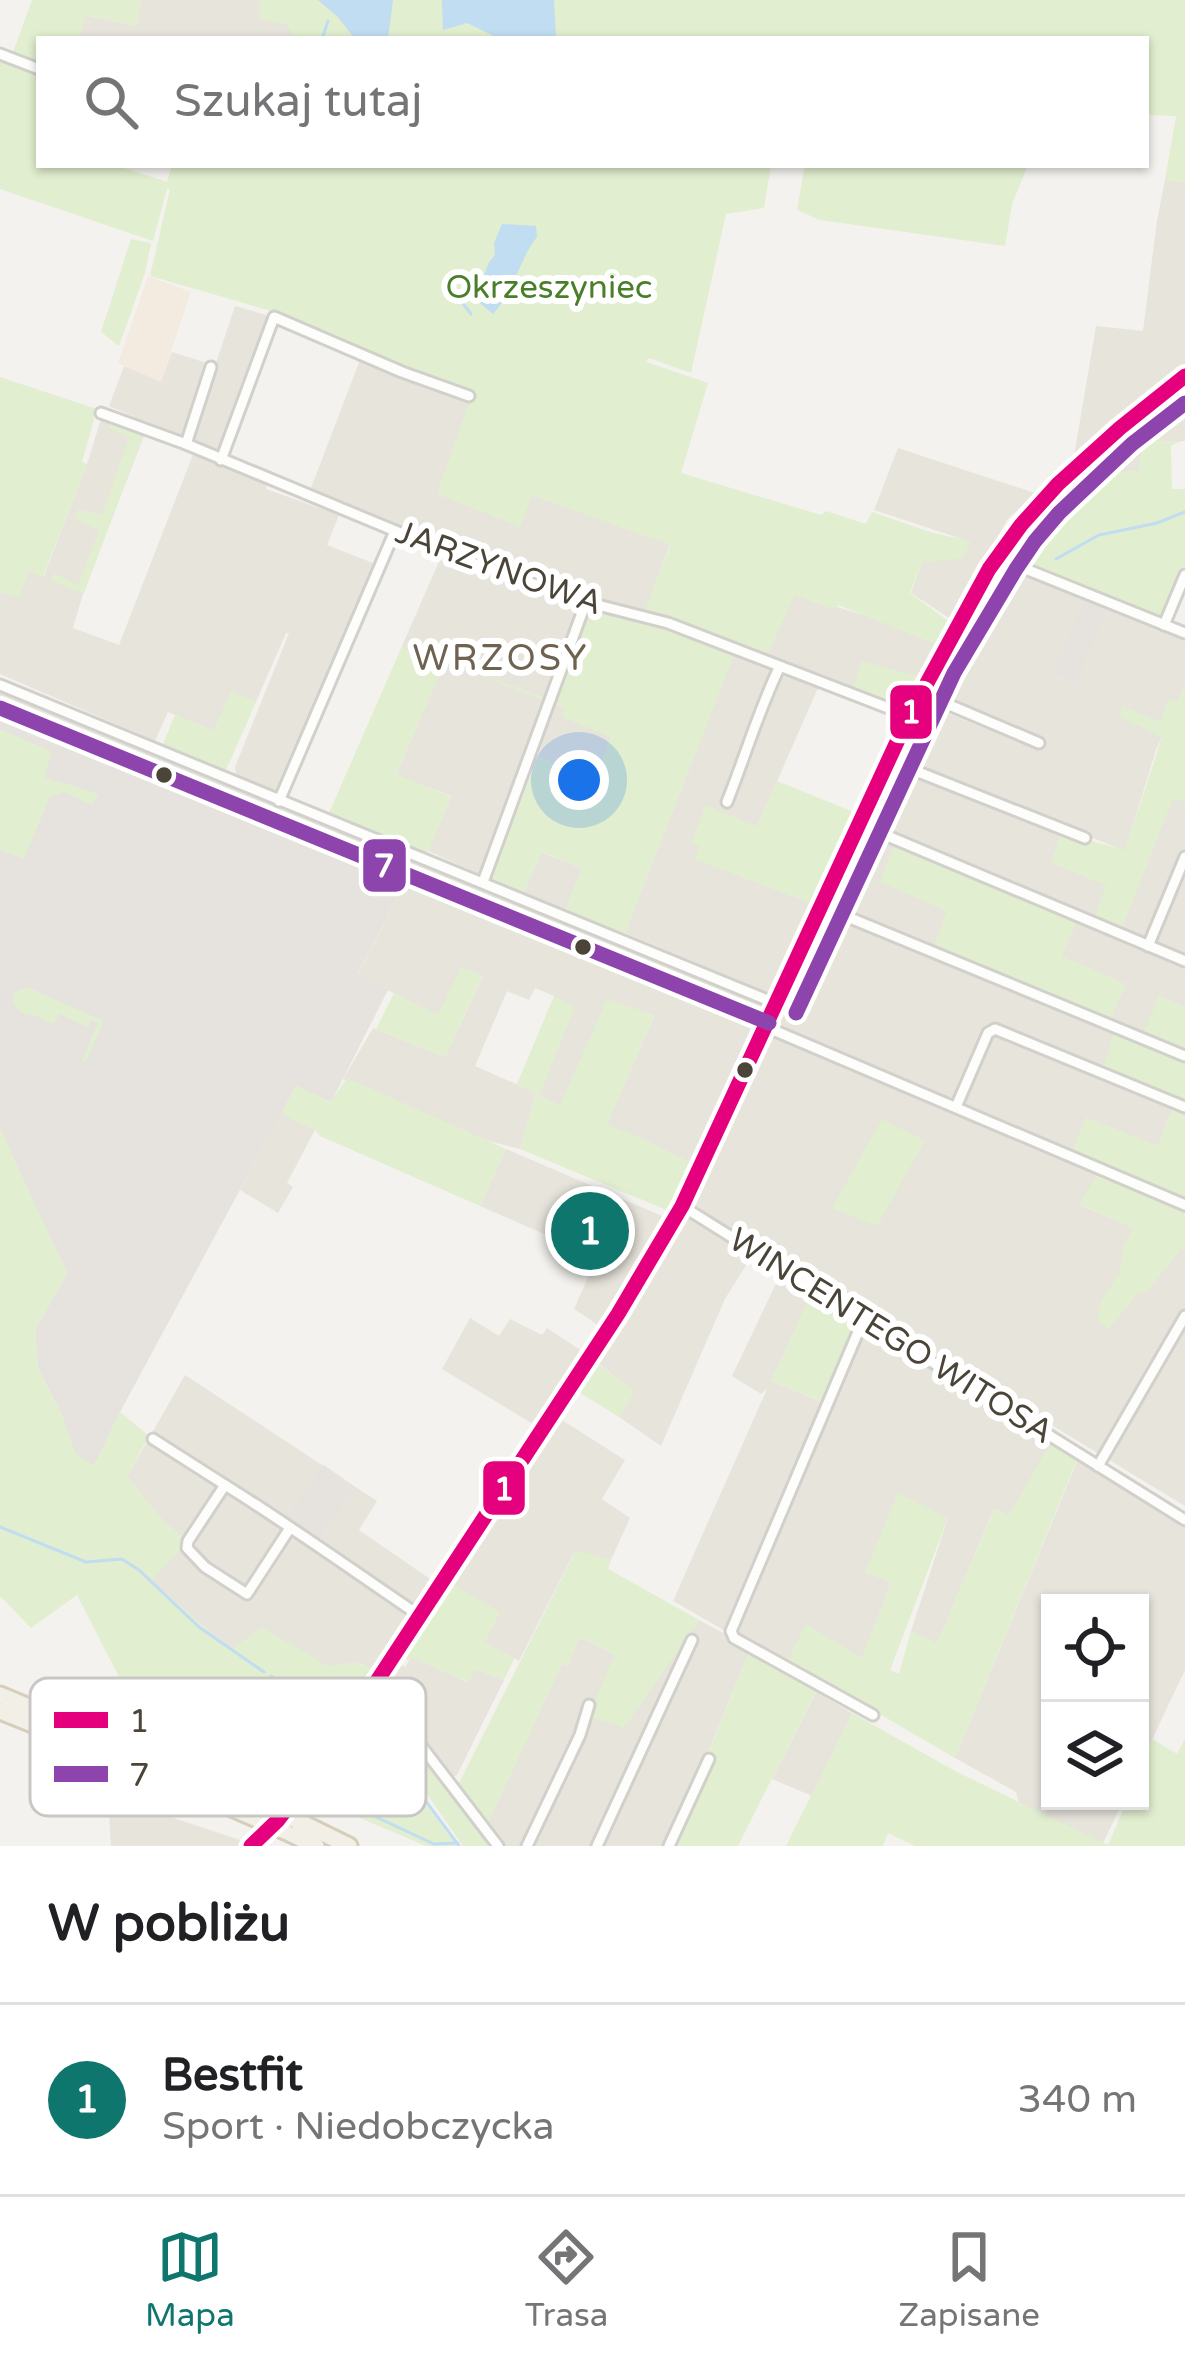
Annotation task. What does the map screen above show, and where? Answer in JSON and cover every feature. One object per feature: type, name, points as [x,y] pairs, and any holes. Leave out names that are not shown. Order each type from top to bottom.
[{"type":"main road","points":[[0,1695],[30,1708]]},
{"type":"main road","points":[[0,1712],[30,1724]]},
{"type":"main road","points":[[269,1816],[349,1846]]},
{"type":"main road","points":[[291,1826],[316,1846]]},
{"type":"street","points":[[0,54],[36,68]]},
{"type":"street","points":[[221,460],[274,317],[402,373],[470,396]]},
{"type":"street","points":[[186,444],[211,367]]},
{"type":"street","points":[[380,1678],[618,1315],[682,1207],[909,716],[998,558],[1044,498],[1118,428],[1185,376]]},
{"type":"street","name":"JARZYNOWA","points":[[101,412],[475,564],[586,602],[668,623],[909,716]]},
{"type":"street","points":[[279,801],[395,531]]},
{"type":"street","points":[[998,558],[1185,633]]},
{"type":"street","points":[[1164,625],[1185,575]]},
{"type":"street","points":[[483,882],[586,602]]},
{"type":"street","points":[[727,802],[779,668]]},
{"type":"street","points":[[0,685],[777,1004]]},
{"type":"street","points":[[921,693],[1039,743]]},
{"type":"street","points":[[888,760],[1085,838]]},
{"type":"street","points":[[859,824],[1185,961]]},
{"type":"street","points":[[1148,946],[1185,857]]},
{"type":"street","points":[[821,906],[1185,1056]]},
{"type":"street","points":[[766,1027],[1185,1205]]},
{"type":"street","points":[[956,1107],[992,1030],[1185,1107]]},
{"type":"street","name":"WINCENTEGO WITOSA","points":[[682,1207],[1185,1520]]},
{"type":"street","points":[[1098,1466],[1185,1316]]},
{"type":"street","points":[[864,1318],[730,1631],[734,1638],[873,1715]]},
{"type":"street","points":[[153,1439],[421,1616]]},
{"type":"street","points":[[225,1485],[187,1545],[211,1571],[247,1594],[290,1528]]},
{"type":"street","points":[[597,1846],[692,1640]]},
{"type":"street","points":[[527,1846],[580,1735],[589,1705]]},
{"type":"street","points":[[426,1752],[498,1846]]},
{"type":"street","points":[[669,1846],[709,1759]]},
{"type":"street","points":[[251,1846],[281,1816]]},
{"type":"shaded area","points":[[141,0],[293,0],[326,17],[320,36],[80,36],[85,15],[136,26]]},
{"type":"shaded area","points":[[1165,180],[1185,182],[1185,368],[1073,462],[1096,326],[1143,331]]},
{"type":"shaded area","points":[[148,276],[191,292],[161,382],[118,363]]},
{"type":"shaded area","points":[[235,306],[270,316],[222,454],[191,438]]},
{"type":"shaded area","points":[[172,352],[210,364],[184,439],[109,406],[124,366],[161,381]]},
{"type":"shaded area","points":[[360,360],[470,403],[437,494],[532,495],[670,544],[645,612],[474,559],[309,493]]},
{"type":"shaded area","points":[[1185,380],[1185,441],[1143,442],[1139,471],[1097,474],[1095,457],[1145,408]]},
{"type":"shaded area","points":[[102,416],[145,433],[73,628],[119,645],[194,452],[267,484],[266,489],[339,515],[327,545],[378,565],[278,793],[236,775],[235,767],[289,633],[256,702],[231,692],[214,731],[168,712],[155,741],[0,674],[0,592],[19,597],[28,571],[44,576]]},
{"type":"shaded area","points":[[898,448],[1035,493],[1007,520],[952,620],[911,593],[923,560],[968,541],[874,510]]},
{"type":"shaded area","points":[[441,557],[579,608],[547,699],[516,689],[544,700],[482,875],[428,851],[451,796],[396,775],[444,663],[402,646]]},
{"type":"shaded area","points":[[1000,562],[1185,638],[1185,686],[1156,750],[1125,851],[896,758],[922,703],[1041,751],[1045,739],[928,691]]},
{"type":"shaded area","points":[[794,594],[939,645],[920,677],[862,662],[853,692],[767,656]]},
{"type":"shaded area","points":[[1085,599],[1107,608],[1076,683],[1053,673]]},
{"type":"shaded area","points":[[734,654],[818,688],[757,827],[692,843],[701,845],[696,859],[816,905],[771,994],[625,933]]},
{"type":"shaded area","points":[[0,689],[417,862],[357,974],[388,990],[331,1102],[296,1086],[94,1466],[75,1454],[38,1368],[35,1330],[67,1273],[0,1132]]},
{"type":"shaded area","points":[[553,703],[565,708],[563,714],[611,737],[596,777],[538,757]]},
{"type":"shaded area","points":[[0,704],[60,728],[51,751],[0,729]]},
{"type":"shaded area","points":[[148,759],[194,778],[174,828],[128,810]]},
{"type":"shaded area","points":[[892,766],[1061,833],[1052,863],[1107,885],[1094,919],[864,824]]},
{"type":"shaded area","points":[[1173,797],[1185,802],[1185,957],[1120,932]]},
{"type":"shaded area","points":[[862,830],[895,843],[881,882],[948,911],[933,950],[1114,1030],[1174,1105],[1158,1146],[1072,1152],[773,1025]]},
{"type":"shaded area","points":[[541,852],[582,868],[561,922],[768,1004],[698,1167],[606,1126],[654,1016],[608,1000],[561,1106],[539,1096],[554,996],[535,988],[529,1000],[507,991],[475,1066],[536,1093],[520,1149],[488,1141],[343,1079],[373,1028],[445,1057],[483,976],[438,1015],[357,975],[417,862],[521,899]]},
{"type":"shaded area","points":[[1078,919],[1185,963],[1185,1007],[1159,996],[1143,1038],[1109,1023],[1061,956]]},
{"type":"shaded area","points":[[770,1036],[1098,1174],[1080,1205],[1185,1250],[1185,1506],[817,1283],[771,1381],[825,1403],[859,1318],[1054,1438],[1009,1516],[994,1509],[937,1644],[911,1631],[948,1518],[866,1572],[891,1582],[862,1659],[785,1665],[673,1601],[767,1389],[761,1394],[732,1376],[783,1263],[690,1205]]},
{"type":"shaded area","points":[[281,1113],[315,1130],[287,1183],[293,1187],[278,1213],[240,1190]]},
{"type":"shaded area","points":[[506,1149],[676,1222],[684,1208],[753,1254],[725,1299],[661,1446],[619,1417],[634,1391],[586,1354],[538,1427],[442,1369],[470,1318],[499,1336],[510,1319],[542,1335],[547,1328],[585,1353],[601,1327],[574,1309],[597,1257],[480,1206]]},
{"type":"shaded area","points":[[185,1375],[377,1501],[359,1530],[436,1583],[374,1669],[355,1662],[328,1667],[262,1628],[231,1650],[150,1580],[187,1541],[164,1522],[127,1477]]},
{"type":"shaded area","points":[[554,1415],[625,1460],[602,1499],[630,1518],[611,1560],[575,1551],[519,1661],[484,1643],[499,1612],[444,1580]]},
{"type":"shaded area","points":[[1081,1452],[1185,1519],[1185,1670],[1149,1746],[1149,1594],[1041,1594],[1041,1810],[1119,1810],[1103,1843],[1019,1803],[1016,1792],[955,1758]]},
{"type":"shaded area","points":[[324,1465],[355,1487],[318,1539],[287,1518]]},
{"type":"shaded area","points":[[699,1620],[751,1648],[669,1846],[499,1846],[485,1829],[562,1663],[568,1666],[579,1637],[615,1655],[623,1728]]},
{"type":"shaded area","points":[[412,1657],[468,1682],[475,1669],[504,1680],[457,1775],[450,1778],[426,1744],[426,1678],[387,1678],[399,1663],[405,1667]]},
{"type":"shaded area","points":[[816,1692],[852,1713],[812,1796],[772,1779]]},
{"type":"shaded area","points":[[109,1816],[168,1816],[240,1840],[237,1846],[111,1846]]},
{"type":"green space","points":[[32,0],[141,0],[136,26],[86,15],[80,36],[36,36],[36,63],[12,55]]},
{"type":"green space","points":[[256,0],[1185,0],[1185,182],[1165,180],[1176,116],[1149,115],[1149,36],[293,36],[287,24],[259,19],[260,1]]},
{"type":"green space","name":"Okrzeszyniec","points":[[0,59],[36,73],[36,168],[124,168],[167,182],[171,168],[771,168],[764,208],[726,214],[691,373],[649,358],[646,362],[708,383],[681,473],[821,515],[826,511],[866,524],[872,512],[971,541],[963,558],[922,563],[910,593],[951,623],[939,645],[838,605],[836,610],[794,595],[767,656],[734,655],[625,933],[565,911],[582,868],[542,852],[523,894],[491,879],[538,757],[596,776],[611,737],[562,717],[564,708],[445,662],[396,774],[452,797],[428,851],[329,813],[402,646],[547,698],[582,596],[645,611],[670,545],[532,495],[520,527],[437,494],[469,403],[388,374],[360,360],[373,354],[268,310],[150,276],[170,189],[153,241],[0,189]]},
{"type":"green space","points":[[804,168],[1027,168],[1012,204],[1005,246],[820,220],[797,210]]},
{"type":"green space","points":[[131,239],[151,243],[119,346],[101,332]]},
{"type":"green space","points":[[0,377],[97,409],[82,462],[87,464],[43,577],[28,571],[19,598],[0,592]]},
{"type":"green space","points":[[111,421],[144,433],[84,593],[51,581],[54,573],[78,585],[99,530],[74,519],[78,509],[102,515],[129,437],[108,428]]},
{"type":"green space","points":[[1181,441],[1171,446],[1172,489],[1185,489],[1185,569],[1166,622],[1012,561],[1008,554],[1028,527],[1095,457],[1097,474],[1138,471],[1143,442]]},
{"type":"green space","points":[[862,661],[920,677],[904,709],[853,692]]},
{"type":"green space","points":[[1185,686],[1185,802],[1173,798],[1120,932],[1094,919],[1106,885],[1052,863],[1061,833],[1125,850],[1162,737],[1119,717],[1122,706],[1160,722],[1169,699],[1178,702]]},
{"type":"green space","points":[[231,691],[256,702],[226,770],[163,744],[175,715],[214,731]]},
{"type":"green space","points":[[0,729],[51,751],[45,777],[99,794],[92,805],[64,792],[50,797],[24,859],[0,850]]},
{"type":"green space","points":[[777,781],[856,813],[816,905],[695,859],[700,846],[691,843],[706,805],[757,827]]},
{"type":"green space","points":[[895,843],[1078,919],[1062,956],[1126,984],[1110,1022],[1142,1037],[1159,996],[1185,1007],[1185,1103],[1103,1069],[1114,1031],[932,951],[947,911],[880,882]]},
{"type":"green space","points":[[461,967],[483,975],[445,1057],[376,1029],[394,993],[438,1015]]},
{"type":"green space","points":[[27,987],[104,1021],[86,1062],[82,1061],[98,1022],[91,1020],[88,1027],[59,1014],[54,1024],[29,1013],[26,1016],[15,1006],[13,996]]},
{"type":"green space","points":[[554,996],[575,1007],[539,1096],[560,1105],[607,999],[654,1015],[607,1125],[698,1167],[674,1213],[520,1149],[536,1093],[509,1081],[517,1084]]},
{"type":"green space","points":[[347,1078],[506,1149],[480,1206],[320,1136],[281,1113],[296,1085],[330,1102]]},
{"type":"green space","points":[[1174,1105],[1185,1110],[1185,1250],[1181,1249],[1147,1292],[1138,1293],[1109,1329],[1097,1321],[1101,1301],[1120,1272],[1123,1248],[1133,1228],[1079,1204],[1100,1165],[1072,1152],[1086,1117],[1158,1146]]},
{"type":"green space","points":[[882,1119],[925,1141],[877,1226],[832,1208]]},
{"type":"green space","points":[[0,1128],[67,1273],[35,1330],[38,1368],[75,1453],[94,1466],[120,1412],[149,1436],[127,1477],[164,1522],[185,1539],[151,1581],[231,1650],[262,1628],[328,1666],[355,1662],[374,1669],[369,1678],[120,1678],[77,1595],[31,1628],[0,1596]]},
{"type":"green space","points":[[817,1282],[859,1308],[826,1403],[771,1381]]},
{"type":"green space","points":[[595,1362],[635,1391],[619,1417],[577,1391]]},
{"type":"green space","points":[[1051,1443],[1077,1460],[955,1758],[854,1699],[817,1689],[738,1846],[673,1846],[714,1757],[708,1753],[751,1648],[785,1665],[806,1624],[862,1658],[891,1582],[865,1572],[898,1493],[948,1518],[890,1670],[899,1674],[911,1631],[937,1643],[995,1508],[1009,1515]]},
{"type":"green space","points":[[576,1550],[611,1560],[608,1569],[699,1620],[624,1728],[588,1716],[615,1655],[579,1637],[487,1825],[458,1785]]},
{"type":"green space","points":[[448,1582],[500,1612],[485,1642],[514,1659],[504,1680],[475,1669],[469,1682],[400,1654]]},
{"type":"green space","points":[[852,1713],[955,1771],[1108,1845],[1123,1810],[1149,1810],[1152,1739],[1177,1754],[1185,1738],[1185,1846],[915,1846],[888,1833],[883,1846],[786,1846]]},
{"type":"green space","points":[[426,1759],[495,1846],[463,1846],[426,1792]]},
{"type":"green space","points":[[426,1805],[457,1846],[426,1846],[355,1816],[426,1816]]},
{"type":"water","points":[[318,0],[393,0],[388,36],[353,36]]},
{"type":"water","points":[[442,0],[554,0],[556,36],[492,36],[467,23],[443,30]]},
{"type":"water","points":[[502,224],[536,226],[537,237],[493,314],[475,299],[495,255],[494,243]]},
{"type":"waterway","points":[[323,36],[328,21]]},
{"type":"waterway","points":[[455,293],[471,314]]},
{"type":"waterway","points":[[1056,559],[1099,535],[1185,512]]},
{"type":"waterway","points":[[0,1527],[86,1562],[122,1559],[199,1627],[264,1672]]},
{"type":"waterway","points":[[426,1801],[459,1846]]},
{"type":"waterway","points":[[374,1816],[434,1844],[458,1843]]},
{"type":"transit line","name":"1","points":[[379,1678],[618,1314],[682,1206],[909,716],[989,569],[1058,484],[1185,376]]},
{"type":"transit line","name":"7","points":[[796,1013],[954,673],[1016,569],[1059,513],[1132,444],[1185,403]]},
{"type":"transit line","name":"7","points":[[0,708],[769,1023]]},
{"type":"transit line","name":"1","points":[[251,1846],[281,1816]]},
{"type":"place","name":"Bestfit","points":[[590,1231]]},
{"type":"district","name":"WRZOSY","points":[[501,658]]}]
